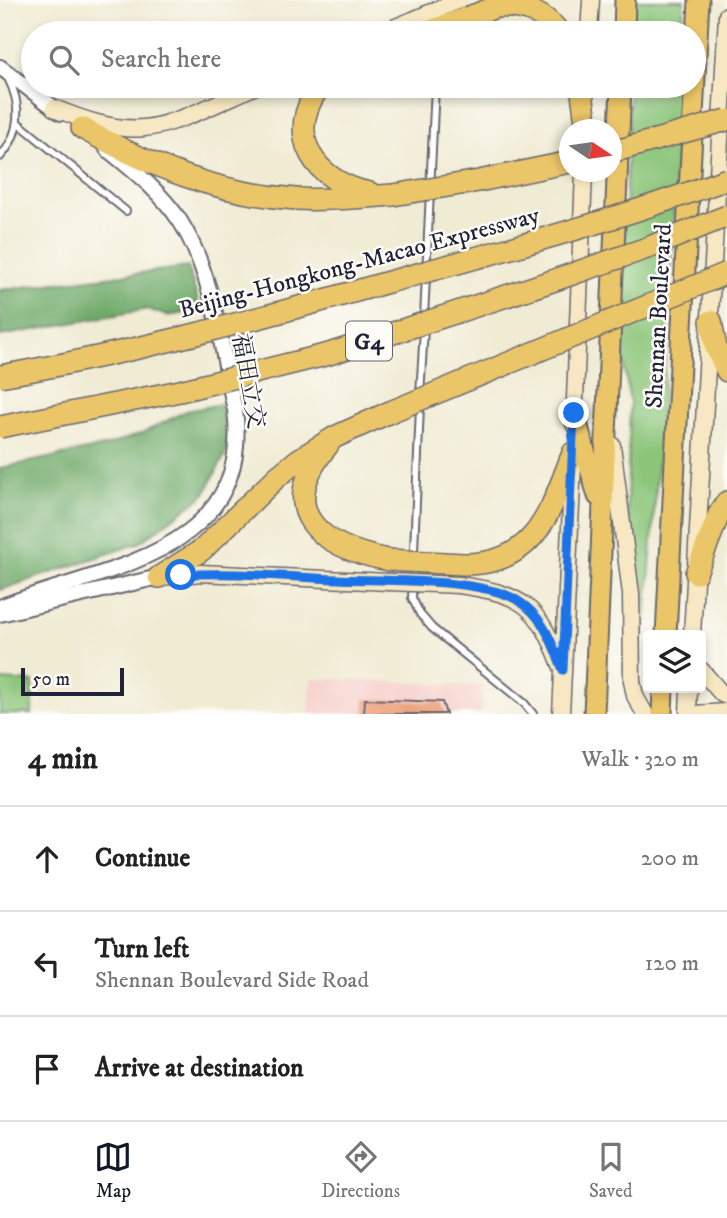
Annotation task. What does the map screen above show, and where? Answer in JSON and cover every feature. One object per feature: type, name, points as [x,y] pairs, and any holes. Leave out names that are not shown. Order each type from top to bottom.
[{"type":"highway","points":[[439,21],[496,7],[518,7],[539,13],[547,21]]},
{"type":"highway","points":[[313,98],[305,120],[307,149],[313,160],[341,184],[363,191],[393,195]]},
{"type":"highway","points":[[582,98],[584,119]]},
{"type":"highway","points":[[622,149],[727,120]]},
{"type":"highway","points":[[82,128],[171,173],[209,186],[298,200],[393,195],[559,164]]},
{"type":"highway","name":"Beijing-Hongkong-Macao Expressway","points":[[0,376],[91,359],[276,314],[623,215],[727,179]]},
{"type":"highway","name":"G4","points":[[0,427],[180,391],[329,354],[576,273],[727,216]]},
{"type":"highway","points":[[159,577],[202,550],[277,477],[335,437],[727,272]]},
{"type":"highway","points":[[711,321],[716,348],[727,371]]},
{"type":"highway","points":[[335,437],[318,457],[307,486],[306,511],[313,527],[326,539],[362,555],[388,560],[483,564],[501,559],[519,549],[549,513],[573,453]]},
{"type":"highway","points":[[696,573],[719,514],[727,502]]},
{"type":"main road","points":[[427,21],[459,0]]},
{"type":"main road","points":[[590,21],[591,0]]},
{"type":"main road","points":[[624,21],[625,0]]},
{"type":"main road","name":"Shennan Boulevard","points":[[698,21],[699,0]]},
{"type":"main road","points":[[692,630],[727,15]]},
{"type":"main road","points":[[54,108],[93,121],[146,128],[183,117],[228,98]]},
{"type":"main road","points":[[585,119],[586,98]]},
{"type":"main road","name":"Shennan Boulevard","points":[[594,714],[621,98]]},
{"type":"main road","name":"Shennan Boulevard","points":[[666,630],[694,98]]},
{"type":"main road","points":[[561,714],[584,182]]},
{"type":"main road","points":[[574,413],[591,468],[604,527]]},
{"type":"main road","name":"Shennan Boulevard","points":[[608,418],[631,594],[632,681],[635,696],[658,705]]},
{"type":"main road","points":[[159,577],[201,573],[459,585],[499,592],[515,598],[542,621],[563,670]]},
{"type":"main road","points":[[706,676],[722,694],[727,695]]},
{"type":"main road","points":[[658,705],[686,714],[688,693]]},
{"type":"main road","points":[[694,714],[727,712]]},
{"type":"street","name":"福田立交","points":[[1,67],[21,82]]},
{"type":"street","name":"福田立交","points":[[0,607],[133,562],[173,544],[194,530],[216,504],[230,475],[237,451],[235,410],[204,269],[179,219],[146,181],[41,98]]},
{"type":"street","points":[[0,614],[159,577]]},
{"type":"lane","points":[[438,21],[439,0]]},
{"type":"lane","points":[[0,157],[12,141],[17,122],[17,100],[1,67]]},
{"type":"lane","points":[[434,98],[411,592],[415,606],[425,622],[524,703],[533,714]]},
{"type":"lane","points":[[17,122],[126,211]]},
{"type":"shaded area","points":[[311,678],[482,686],[481,714],[309,714]]},
{"type":"green space","points":[[634,0],[684,0],[683,21],[633,21]]},
{"type":"green space","points":[[630,98],[679,98],[669,312],[645,630],[643,633],[627,506],[630,402],[620,343]]},
{"type":"green space","points":[[188,267],[199,305],[197,311],[167,316],[148,309],[0,336],[0,290]]},
{"type":"green space","points":[[221,404],[228,449],[204,495],[139,543],[0,590],[0,468],[106,446],[143,433],[186,411]]},
{"type":"green space","points":[[0,680],[33,682],[32,714],[0,714]]},
{"type":"building","points":[[365,699],[442,702],[446,714],[364,714]]},
{"type":"route","points":[[181,575],[201,573],[459,585],[499,592],[515,598],[542,621],[563,670],[574,413]]}]
